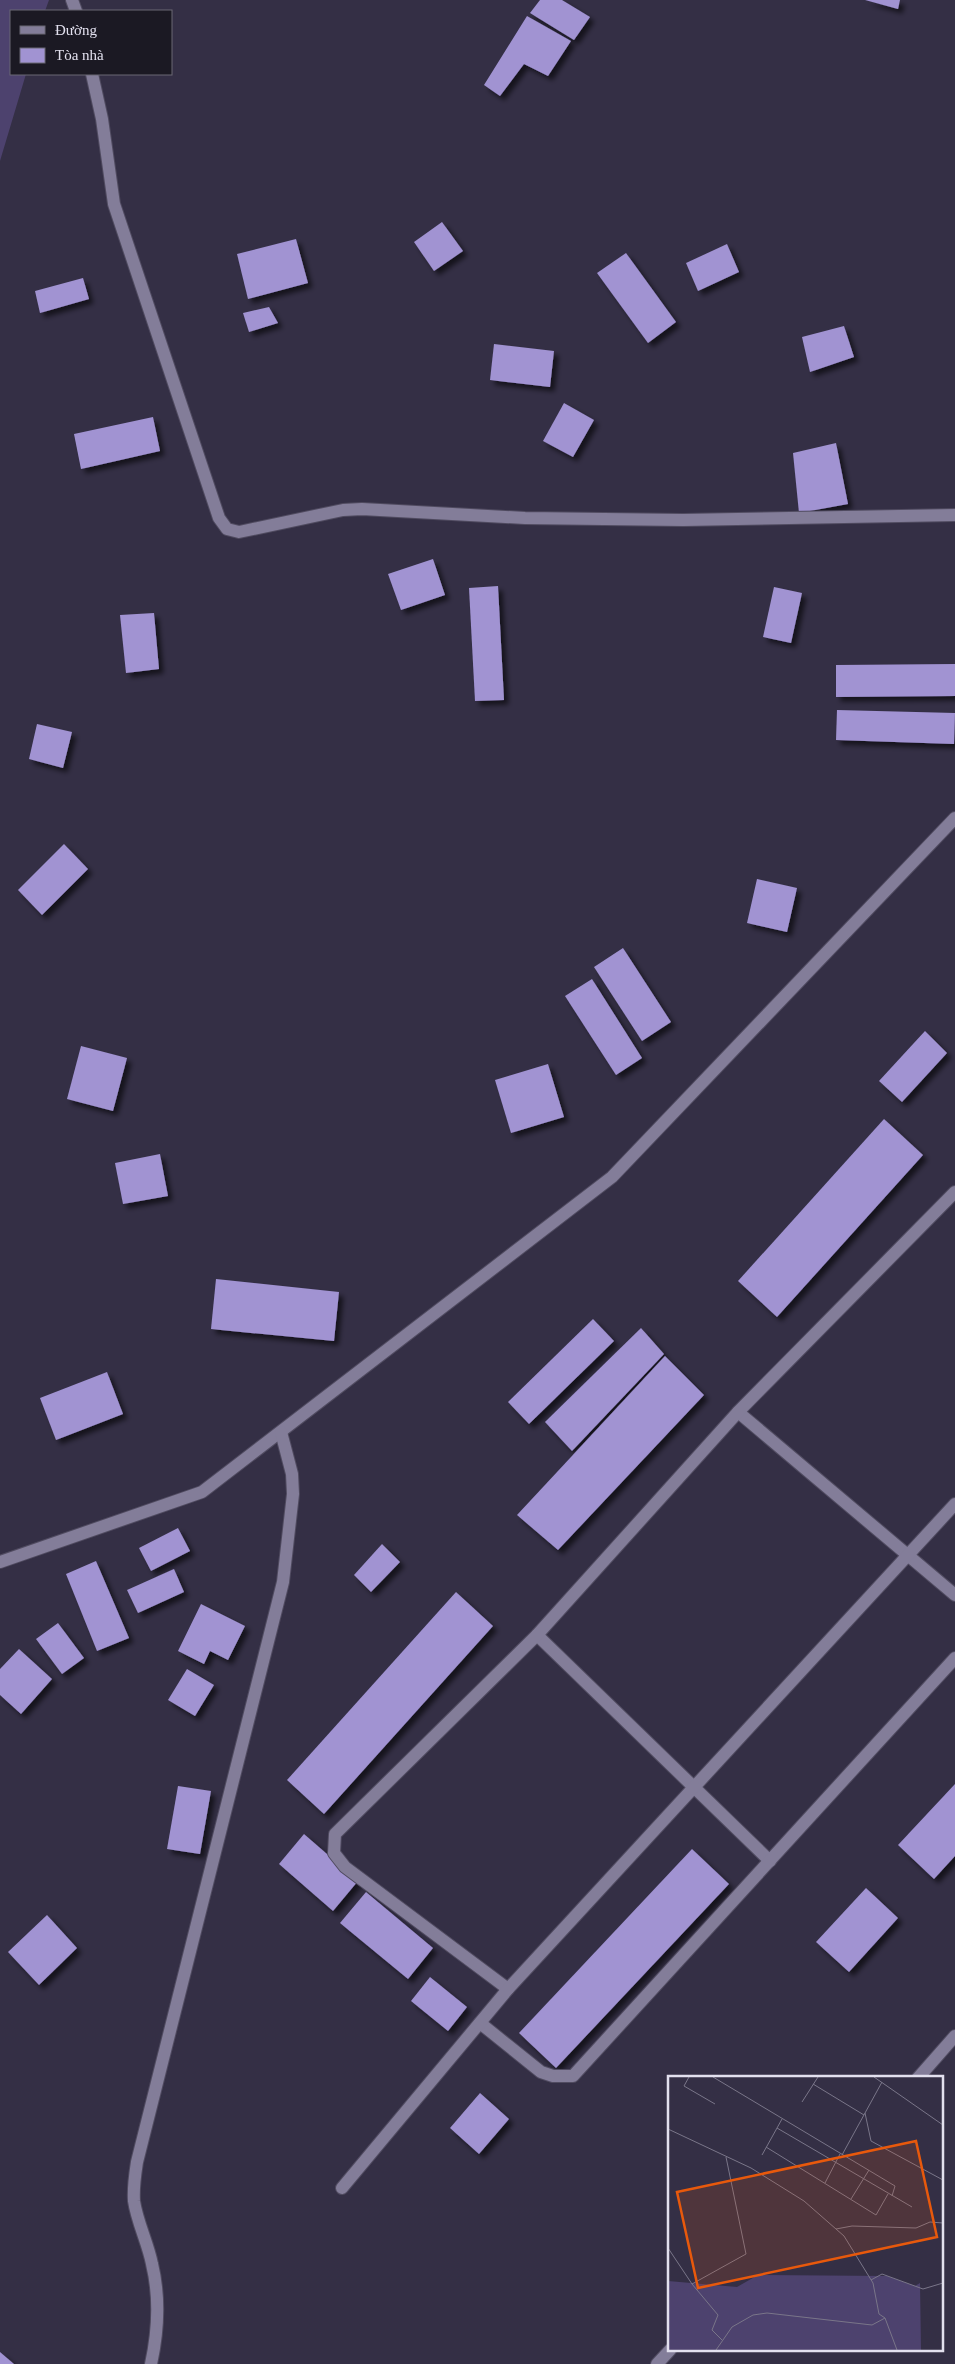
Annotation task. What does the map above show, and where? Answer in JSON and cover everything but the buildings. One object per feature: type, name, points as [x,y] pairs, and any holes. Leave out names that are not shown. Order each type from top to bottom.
[{"type":"street","points":[[92,75],[102,119],[114,204],[219,518],[227,529],[239,532],[343,510],[362,509],[544,519],[683,520],[955,515]]},
{"type":"street","points":[[0,1562],[202,1492],[612,1177],[955,818]]},
{"type":"street","points":[[508,1989],[344,1867],[334,1853],[335,1834],[538,1635],[738,1412],[955,1192]]},
{"type":"street","points":[[738,1412],[955,1595]]},
{"type":"street","points":[[150,2364],[157,2335],[153,2265],[134,2202],[133,2184],[282,1582],[293,1494],[292,1474],[281,1432]]},
{"type":"street","points":[[342,2188],[508,1989],[955,1504]]},
{"type":"street","points":[[538,1635],[770,1861]]},
{"type":"street","points":[[480,2023],[541,2072],[553,2076],[572,2076],[955,1658]]},
{"type":"street","points":[[920,2076],[955,2036]]},
{"type":"street","points":[[657,2364],[668,2352]]},
{"type":"shaded area","points":[[0,0],[49,0],[45,10],[10,10],[10,75],[26,75],[0,161]]}]
